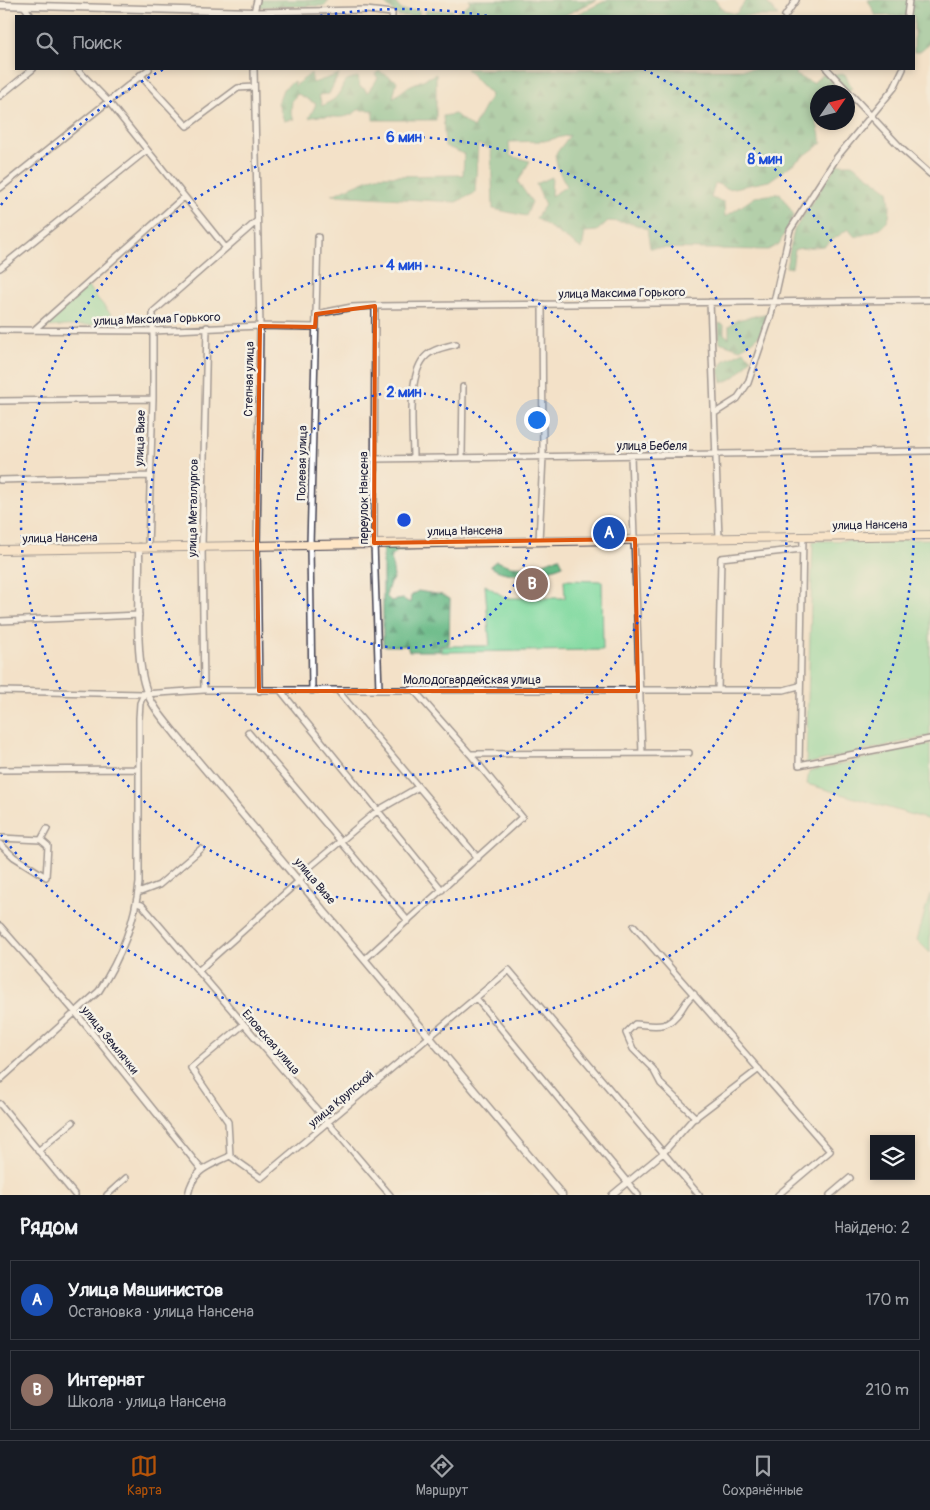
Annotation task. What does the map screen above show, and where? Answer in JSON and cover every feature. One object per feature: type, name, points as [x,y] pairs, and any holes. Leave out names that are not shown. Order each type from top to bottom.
[{"type":"main road","name":"улица Нансена","points":[[0,550],[930,535]]},
{"type":"street","points":[[253,14],[257,0]]},
{"type":"street","points":[[786,15],[796,0]]},
{"type":"street","points":[[907,15],[909,0]]},
{"type":"street","points":[[0,5],[27,4],[201,14],[366,10],[392,13],[392,15]]},
{"type":"street","points":[[0,96],[32,70]]},
{"type":"street","points":[[78,70],[108,102],[225,247]]},
{"type":"street","points":[[0,188],[148,70]]},
{"type":"street","name":"Степная улица","points":[[254,70],[260,326],[256,545],[259,690]]},
{"type":"street","points":[[828,70],[930,174]]},
{"type":"street","points":[[715,412],[737,400],[748,383],[774,302],[790,230],[837,157],[870,114],[894,88],[903,70]]},
{"type":"street","points":[[140,75],[187,126],[238,88],[254,87]]},
{"type":"street","points":[[0,268],[147,150]]},
{"type":"street","points":[[34,330],[184,197]]},
{"type":"street","name":"улица Визе","points":[[148,547],[153,399],[153,312],[225,247],[257,221]]},
{"type":"street","name":"Полевая улица","points":[[312,691],[310,545],[318,237]]},
{"type":"street","name":"улица Максима Горького","points":[[316,314],[352,307],[375,306],[930,300]]},
{"type":"street","points":[[710,302],[719,538]]},
{"type":"street","points":[[539,542],[542,456],[542,304]]},
{"type":"street","name":"переулок Нансена","points":[[375,306],[373,459],[379,690]]},
{"type":"street","name":"улица Максима Горького","points":[[0,330],[153,331],[207,327],[315,327]]},
{"type":"street","name":"улица Металлургов","points":[[204,690],[202,546],[207,327]]},
{"type":"street","points":[[413,458],[414,377],[426,356],[439,348],[456,344]]},
{"type":"street","points":[[462,457],[463,387]]},
{"type":"street","points":[[0,401],[153,399]]},
{"type":"street","name":"улица Бебеля","points":[[373,459],[930,451]]},
{"type":"street","points":[[631,456],[635,539],[638,691],[642,753]]},
{"type":"street","points":[[0,480],[150,476]]},
{"type":"street","points":[[803,537],[799,765],[930,739]]},
{"type":"street","name":"улица Визе","points":[[139,547],[140,663],[146,693],[172,730],[300,880],[562,1195]]},
{"type":"street","points":[[718,690],[721,558],[802,549]]},
{"type":"street","points":[[0,621],[139,615]]},
{"type":"street","name":"Молодогвардейская улица","points":[[0,691],[146,693],[204,690],[312,691],[413,689],[638,691],[784,690],[799,686]]},
{"type":"street","points":[[365,960],[522,817],[413,689]]},
{"type":"street","points":[[338,690],[417,788],[478,858]]},
{"type":"street","points":[[280,691],[442,890]]},
{"type":"street","points":[[0,1080],[98,991],[111,972],[129,930],[138,893],[139,718],[140,703],[146,693]]},
{"type":"street","points":[[248,732],[408,921]]},
{"type":"street","points":[[470,754],[689,753]]},
{"type":"street","points":[[0,770],[139,769]]},
{"type":"street","points":[[198,971],[300,880],[306,870],[377,811],[417,788]]},
{"type":"street","points":[[41,840],[47,829]]},
{"type":"street","points":[[0,838],[41,840],[48,846],[46,877],[14,857],[0,844]]},
{"type":"street","points":[[138,893],[159,885],[201,849]]},
{"type":"street","name":"Еловская улица","points":[[137,903],[142,906],[390,1195]]},
{"type":"street","name":"улица Землячки","points":[[0,926],[76,1013],[201,1169]]},
{"type":"street","points":[[634,926],[830,1151],[778,1195]]},
{"type":"street","name":"улица Крупской","points":[[230,1156],[262,1178],[509,970],[663,1153]]},
{"type":"street","points":[[694,994],[675,1019],[667,1025],[636,1024],[626,1033],[634,1049],[653,1069],[661,1084],[696,1118]]},
{"type":"street","points":[[476,998],[638,1195]]},
{"type":"street","points":[[188,1195],[190,1185],[201,1169],[230,1156],[228,1122],[191,1068],[243,1024]]},
{"type":"street","points":[[612,1195],[663,1153],[696,1118],[759,1069]]},
{"type":"street","points":[[0,1104],[75,1195]]},
{"type":"street","points":[[38,1151],[73,1122]]},
{"type":"street","points":[[663,1153],[699,1195]]},
{"type":"street","points":[[107,1195],[126,1178]]},
{"type":"street","points":[[830,1195],[850,1178]]},
{"type":"highlighted area","points":[[375,306],[374,543],[635,539],[638,691],[259,691],[257,545],[260,326],[315,327],[316,314]]},
{"type":"green space","points":[[261,0],[329,0],[325,6],[259,7]]},
{"type":"green space","points":[[381,0],[393,0],[402,11],[419,10],[419,15],[397,15]]},
{"type":"green space","points":[[469,0],[597,0],[565,15],[457,15],[457,12],[470,3]]},
{"type":"green space","points":[[607,0],[715,0],[724,11],[736,14],[746,0],[765,0],[777,15],[576,15]]},
{"type":"green space","points":[[868,0],[930,0],[930,43],[919,52],[915,52],[915,15],[876,15]]},
{"type":"green space","points":[[426,10],[452,10],[452,15],[426,15]]},
{"type":"green space","points":[[467,70],[798,70],[796,75],[813,83],[822,75],[845,74],[850,85],[810,85],[810,130],[819,130],[822,143],[769,181],[729,189],[715,183],[711,198],[724,202],[725,217],[755,197],[780,193],[794,215],[779,244],[768,250],[650,248],[647,229],[631,223],[608,221],[597,231],[585,232],[582,249],[536,218],[545,205],[536,184],[552,177],[551,196],[567,186],[558,170],[555,155],[570,135],[544,141],[509,142],[510,156],[530,161],[518,182],[532,202],[526,216],[493,209],[491,149],[478,144],[475,193],[456,202],[332,195],[376,176],[463,175],[464,154],[445,146],[443,116],[455,114],[473,128],[491,95]]},
{"type":"green space","points":[[379,71],[397,81],[393,98],[409,86],[436,74],[436,120],[373,120],[373,110],[358,110],[341,117],[322,116],[309,118],[316,104],[298,94],[292,100],[291,113],[294,119],[284,121],[278,103],[283,89],[294,81],[295,86],[311,73],[313,83],[339,74],[329,94],[319,95],[322,106],[335,98],[348,79],[358,77],[360,87],[365,89],[367,93],[378,78],[375,74]]},
{"type":"green space","points":[[837,164],[852,164],[888,190],[890,201],[889,217],[881,227],[866,234],[855,237],[848,229],[824,246],[795,249],[792,268],[786,267],[794,230]]},
{"type":"green space","points":[[87,286],[110,313],[114,320],[112,324],[43,327]]},
{"type":"green space","points":[[768,313],[759,335],[747,345],[740,349],[719,342],[719,323],[724,325],[724,334],[729,338],[729,326],[737,320]]},
{"type":"green space","points":[[744,351],[751,358],[738,374],[722,383],[719,369],[725,360]]},
{"type":"green space","points":[[930,539],[930,736],[806,764],[813,541]]},
{"type":"green space","points":[[383,545],[434,545],[432,548],[398,551],[391,557],[394,577],[389,585],[386,596],[391,601],[403,599],[410,603],[411,596],[418,591],[442,595],[450,599],[449,644],[439,645],[440,651],[409,651],[407,646],[383,646]]},
{"type":"green space","points":[[559,557],[563,565],[536,573],[506,573],[490,566],[496,561],[511,566],[534,567]]},
{"type":"green space","points":[[564,580],[602,581],[603,650],[441,652],[441,646],[490,646],[485,585],[506,598],[565,598]]},
{"type":"green space","points":[[930,744],[930,820],[807,784],[809,771]]},
{"type":"green space","points":[[930,894],[930,953],[917,940]]},
{"type":"place","name":"Улица Машинистов","points":[[609,533]]},
{"type":"place","name":"Интернат","points":[[532,584]]}]
